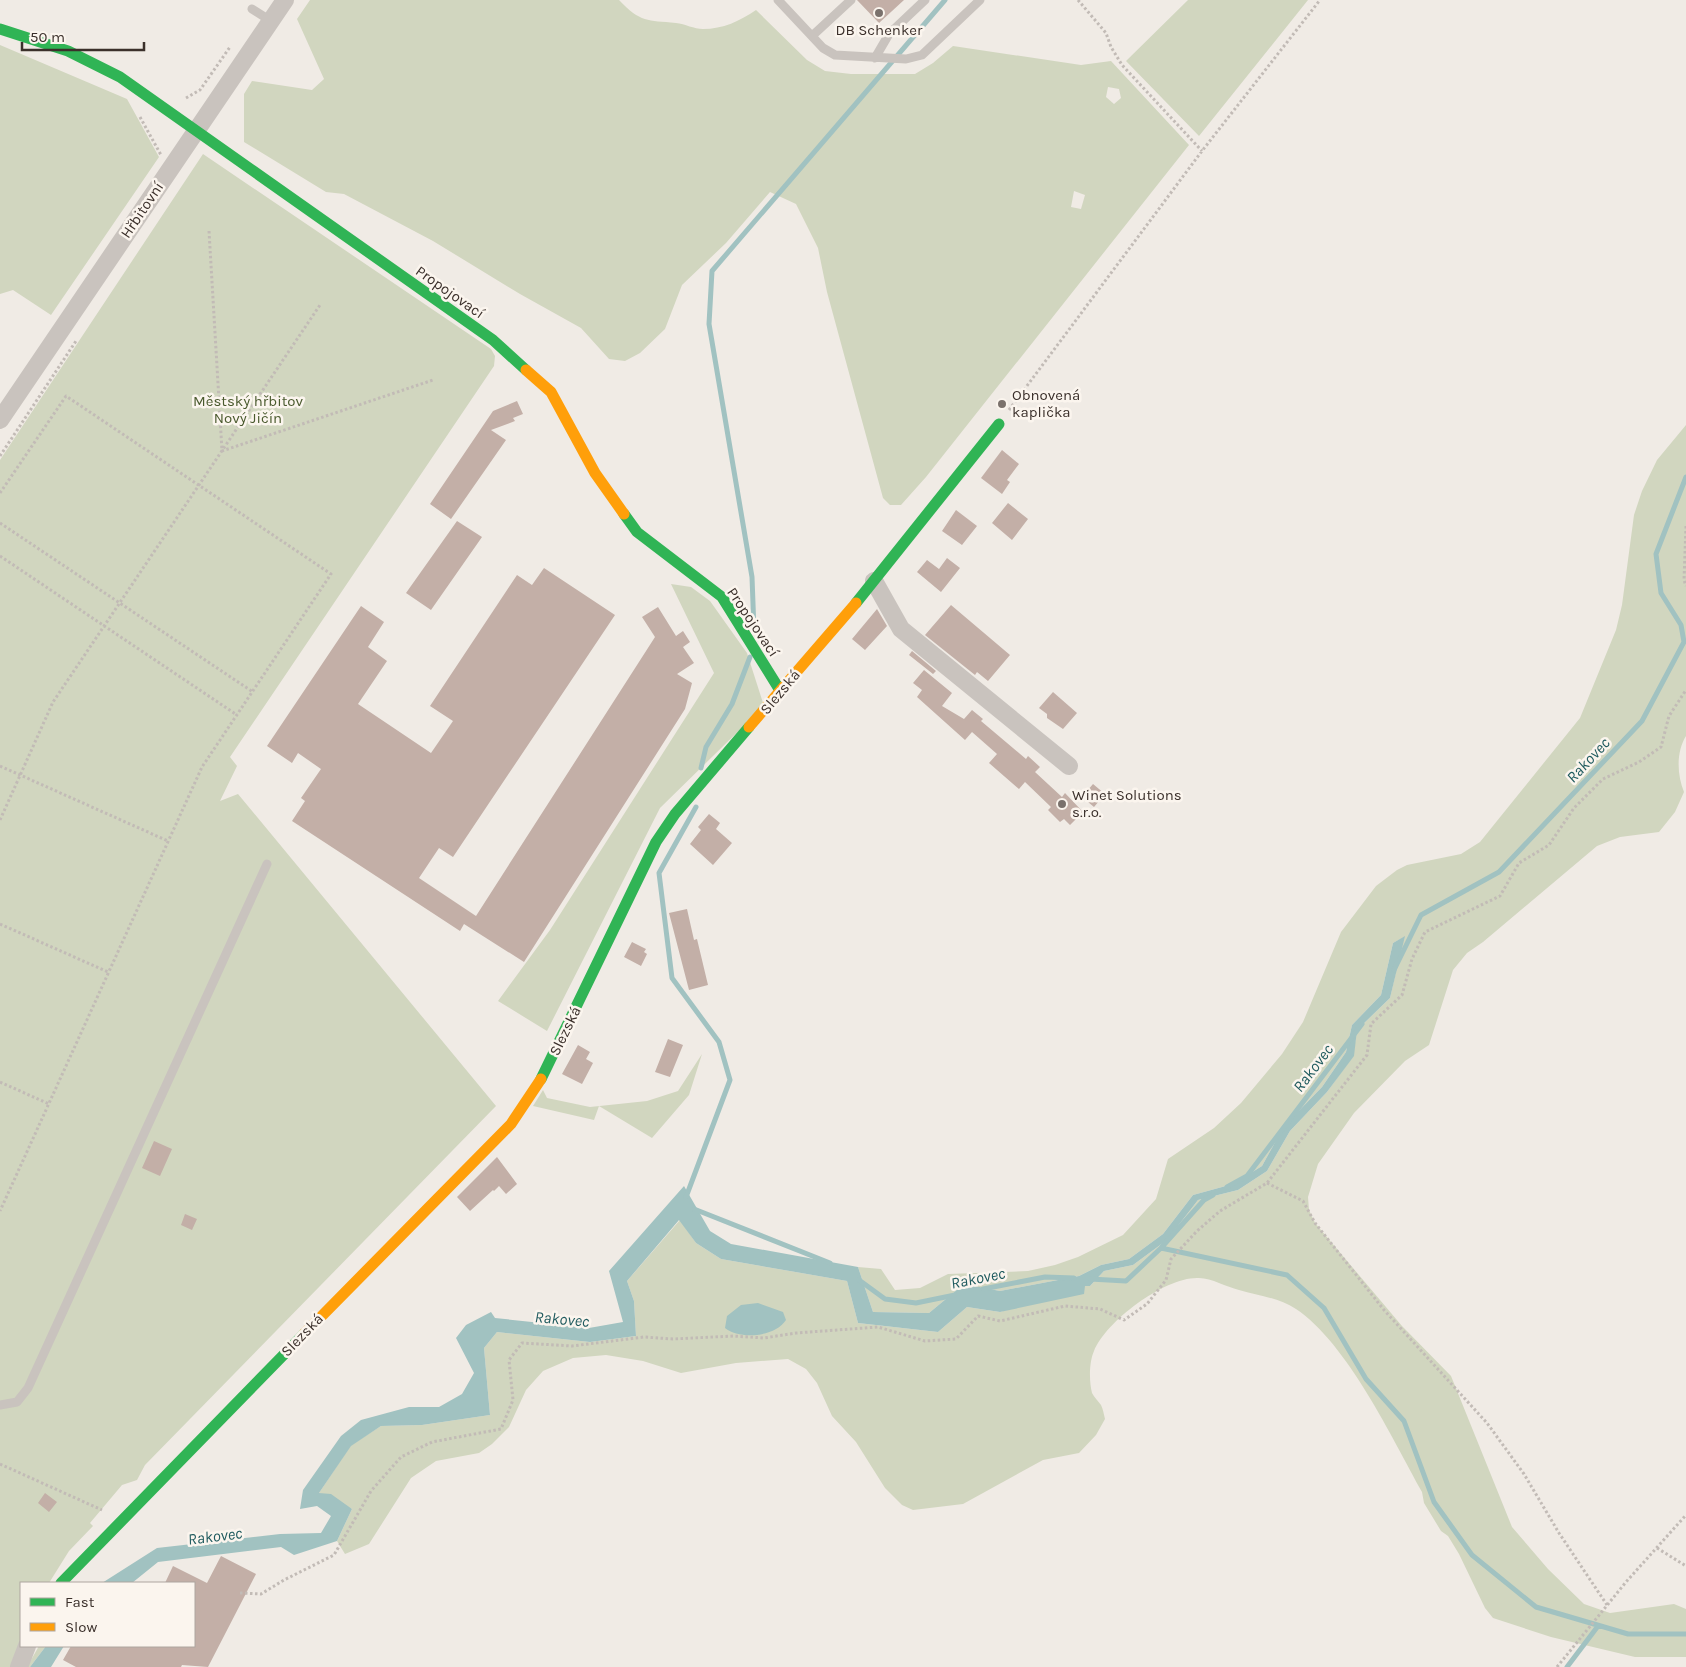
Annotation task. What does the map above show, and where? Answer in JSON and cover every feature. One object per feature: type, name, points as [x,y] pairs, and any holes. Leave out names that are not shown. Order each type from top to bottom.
[{"type":"street","name":"Hřbitovní","points":[[0,420],[285,0]]},
{"type":"street","name":"Propojovací","points":[[0,29],[31,38],[94,62],[145,93],[493,340],[551,392],[596,473],[637,532],[722,597],[781,692]]},
{"type":"street","name":"Slezská","points":[[62,1582],[470,1163],[512,1124],[538,1086],[656,842],[675,814],[874,581],[999,424]]},
{"type":"street","points":[[874,581],[901,629],[1068,766]]},
{"type":"street","points":[[18,1667],[27,1647]]},
{"type":"lane","points":[[778,0],[823,48],[835,55],[906,59],[922,55],[980,0]]},
{"type":"lane","points":[[812,36],[851,0]]},
{"type":"lane","points":[[875,58],[889,34],[925,0]]},
{"type":"lane","points":[[252,9],[271,21]]},
{"type":"lane","points":[[0,1405],[17,1402],[28,1388],[267,864]]},
{"type":"path","points":[[1078,0],[1106,33],[1111,47],[1122,65],[1202,151]]},
{"type":"path","points":[[999,424],[1202,151],[1320,0]]},
{"type":"path","points":[[184,99],[193,96],[200,90],[234,43]]},
{"type":"path","points":[[139,116],[161,156],[172,166]]},
{"type":"path","points":[[209,231],[222,451]]},
{"type":"path","points":[[0,820],[53,702],[320,304]]},
{"type":"path","points":[[222,451],[433,380]]},
{"type":"path","points":[[0,493],[66,396],[331,574],[202,767],[0,1211]]},
{"type":"path","points":[[0,523],[252,692]]},
{"type":"path","points":[[1686,526],[1684,580],[1686,586]]},
{"type":"path","points":[[0,556],[237,714]]},
{"type":"path","points":[[240,1593],[261,1594],[284,1580],[334,1555],[371,1491],[401,1457],[432,1442],[501,1429],[513,1400],[510,1360],[522,1343],[572,1346],[644,1337],[673,1339],[733,1336],[764,1338],[796,1333],[878,1328],[925,1341],[956,1339],[978,1316],[1000,1322],[1065,1306],[1100,1309],[1124,1320],[1147,1304],[1166,1280],[1171,1259],[1220,1211],[1267,1183],[1368,1056],[1372,1024],[1402,995],[1412,959],[1425,932],[1500,896],[1519,863],[1550,845],[1574,808],[1603,779],[1639,762],[1662,747],[1669,716],[1686,690]]},
{"type":"path","points":[[0,766],[168,842]]},
{"type":"path","points":[[0,924],[108,972]]},
{"type":"path","points":[[0,1082],[49,1104]]},
{"type":"path","points":[[1267,1183],[1302,1201],[1315,1223],[1384,1310],[1487,1423],[1524,1474],[1560,1534],[1607,1605]]},
{"type":"path","points":[[0,1464],[103,1508],[100,1518]]},
{"type":"path","points":[[1557,1667],[1607,1605],[1686,1516]]},
{"type":"path","points":[[1657,1548],[1686,1566]]},
{"type":"green space","points":[[310,0],[619,0],[639,17],[703,29],[731,24],[756,10],[807,60],[825,71],[851,74],[915,74],[933,63],[953,46],[1081,65],[1111,61],[1189,145],[926,477],[901,505],[890,505],[883,498],[827,292],[818,248],[796,204],[770,192],[726,243],[682,285],[665,329],[640,353],[625,361],[609,359],[581,328],[520,294],[433,241],[344,194],[326,192],[244,142],[244,94],[252,81],[312,90],[324,79],[297,19]],"holes":[[[1108,87],[1119,89],[1121,98],[1114,104],[1106,97]],[[1074,191],[1085,195],[1081,209],[1071,207]]]},
{"type":"green space","points":[[1188,0],[1308,0],[1199,136],[1126,61]]},
{"type":"green space","points":[[0,45],[127,99],[159,157],[51,315],[13,290],[0,294]]},
{"type":"green space","name":"Městský hřbitov Nový Jičín","points":[[203,154],[491,349],[495,356],[494,366],[230,757],[237,766],[220,801],[238,794],[496,1106],[145,1465],[137,1480],[122,1485],[90,1523],[93,1526],[69,1551],[50,1582],[20,1582],[20,1647],[13,1667],[0,1667],[0,460]]},
{"type":"green space","points":[[1686,425],[1686,736],[1679,756],[1680,778],[1684,792],[1675,812],[1659,832],[1620,837],[1597,846],[1483,942],[1467,953],[1453,970],[1429,1045],[1405,1061],[1354,1113],[1318,1164],[1308,1197],[1309,1210],[1315,1223],[1402,1326],[1451,1376],[1512,1527],[1548,1569],[1584,1604],[1610,1613],[1674,1604],[1686,1609],[1686,1657],[1635,1657],[1551,1637],[1493,1618],[1485,1608],[1459,1554],[1448,1536],[1441,1531],[1424,1503],[1422,1492],[1367,1393],[1333,1344],[1315,1324],[1289,1305],[1275,1299],[1234,1289],[1209,1279],[1199,1278],[1186,1279],[1154,1292],[1124,1314],[1101,1339],[1092,1355],[1090,1377],[1092,1393],[1101,1405],[1105,1419],[1096,1435],[1079,1453],[1043,1460],[963,1504],[913,1510],[902,1505],[885,1488],[856,1442],[832,1416],[817,1383],[806,1369],[788,1359],[736,1363],[681,1373],[643,1361],[606,1355],[573,1358],[543,1371],[526,1390],[509,1427],[492,1444],[479,1453],[436,1461],[411,1478],[369,1544],[345,1554],[337,1541],[352,1509],[319,1493],[351,1445],[381,1426],[422,1425],[490,1415],[484,1348],[497,1332],[590,1342],[636,1336],[634,1301],[627,1281],[680,1220],[696,1243],[721,1259],[847,1281],[858,1323],[938,1332],[967,1307],[1000,1312],[1090,1286],[1104,1271],[1133,1265],[1167,1240],[1198,1200],[1238,1190],[1267,1171],[1290,1131],[1327,1092],[1353,1056],[1357,1030],[1390,998],[1404,937],[1393,943],[1381,995],[1352,1025],[1346,1052],[1322,1087],[1284,1126],[1262,1166],[1233,1184],[1193,1195],[1163,1234],[1129,1259],[1101,1265],[1079,1276],[1000,1291],[964,1284],[929,1313],[873,1312],[858,1267],[881,1269],[895,1290],[920,1288],[948,1274],[1028,1271],[1055,1265],[1078,1257],[1123,1235],[1156,1199],[1168,1159],[1214,1128],[1241,1103],[1282,1054],[1303,1022],[1341,932],[1376,886],[1407,865],[1461,854],[1480,842],[1580,718],[1616,630],[1622,605],[1634,515],[1642,491],[1657,460]]},
{"type":"green space","points":[[671,584],[691,587],[710,601],[747,653],[764,706],[660,808],[547,1031],[498,1001],[550,930],[714,673]]},
{"type":"green space","points":[[702,1054],[689,1095],[652,1138],[599,1106],[647,1101],[678,1091]]},
{"type":"green space","points":[[543,1090],[547,1098],[590,1107],[599,1106],[594,1120],[533,1106]]},
{"type":"green space","points":[[38,1647],[45,1647],[30,1667],[27,1667]]},
{"type":"water","points":[[1405,936],[1390,998],[1357,1030],[1354,1056],[1327,1092],[1290,1131],[1267,1171],[1238,1190],[1198,1200],[1167,1240],[1133,1265],[1104,1271],[1090,1286],[1085,1286],[1084,1294],[1000,1312],[967,1307],[938,1332],[858,1323],[847,1281],[721,1259],[696,1243],[679,1220],[627,1281],[634,1301],[636,1336],[590,1342],[497,1332],[484,1348],[490,1415],[422,1425],[381,1426],[351,1446],[319,1493],[331,1494],[352,1509],[337,1541],[294,1555],[281,1547],[158,1562],[133,1582],[104,1582],[157,1548],[280,1534],[321,1533],[331,1516],[317,1506],[300,1509],[303,1490],[341,1436],[361,1420],[409,1407],[439,1407],[462,1394],[474,1373],[456,1338],[466,1325],[491,1312],[495,1318],[589,1328],[623,1322],[609,1271],[684,1186],[710,1231],[731,1244],[858,1267],[873,1312],[929,1313],[964,1284],[1000,1291],[1079,1276],[1101,1265],[1129,1259],[1163,1234],[1193,1195],[1233,1184],[1262,1166],[1284,1126],[1322,1087],[1346,1052],[1352,1025],[1381,995],[1393,943]]},
{"type":"water","points":[[758,1303],[783,1312],[786,1320],[774,1330],[757,1335],[739,1334],[725,1328],[727,1316],[741,1305]]},
{"type":"water","points":[[45,1647],[63,1647],[51,1667],[30,1667]]},
{"type":"building","name":"DB Schenker","points":[[857,0],[904,0],[879,23]]},
{"type":"building","points":[[517,401],[523,414],[513,418],[515,421],[491,430],[506,440],[451,519],[430,504],[493,411]]},
{"type":"building","points":[[1002,450],[1019,464],[1007,480],[1010,482],[1002,494],[981,478]]},
{"type":"building","points":[[1008,503],[1028,519],[1012,540],[992,523]]},
{"type":"building","points":[[956,510],[977,526],[962,545],[942,531]]},
{"type":"building","points":[[457,521],[482,537],[431,610],[406,593]]},
{"type":"building","points":[[947,558],[960,568],[941,592],[917,572],[927,560],[939,569]]},
{"type":"building","points":[[544,568],[615,615],[453,857],[439,848],[419,878],[476,916],[655,637],[642,617],[658,607],[676,636],[683,631],[690,642],[683,647],[694,663],[677,674],[692,683],[685,709],[524,962],[464,924],[460,931],[292,821],[305,801],[301,798],[321,769],[298,753],[292,763],[267,746],[361,606],[384,622],[368,647],[387,661],[358,704],[431,753],[453,721],[430,706],[517,575],[532,585]]},
{"type":"building","points":[[951,605],[1010,655],[988,681],[977,672],[975,675],[925,635]]},
{"type":"building","points":[[877,609],[887,626],[865,650],[852,639]]},
{"type":"building","points":[[912,651],[936,671],[933,674],[909,655]]},
{"type":"building","points":[[924,670],[952,693],[942,706],[964,719],[972,710],[983,719],[981,721],[1026,759],[1028,756],[1040,767],[1035,772],[1062,797],[1065,793],[1083,812],[1070,825],[1064,819],[1060,822],[1048,810],[1051,807],[1025,782],[1019,789],[989,763],[997,754],[972,732],[965,740],[917,697],[922,690],[913,683]]},
{"type":"building","points":[[1053,692],[1077,713],[1063,729],[1047,718],[1047,714],[1039,708]]},
{"type":"building","points":[[1093,784],[1105,794],[1094,807],[1082,797]]},
{"type":"building","points":[[709,814],[720,823],[716,829],[732,843],[713,865],[690,844],[701,830],[698,827]]},
{"type":"building","points":[[687,909],[694,940],[697,939],[708,985],[689,990],[669,913]]},
{"type":"building","points":[[632,942],[646,949],[644,952],[647,954],[641,966],[624,957]]},
{"type":"building","points":[[668,1039],[683,1045],[670,1077],[655,1072]]},
{"type":"building","points":[[578,1045],[590,1052],[586,1059],[593,1063],[582,1084],[562,1074]]},
{"type":"building","points":[[154,1141],[172,1149],[160,1176],[142,1168]]},
{"type":"building","points":[[497,1157],[517,1184],[506,1194],[499,1186],[470,1211],[457,1197]]},
{"type":"building","points":[[185,1214],[197,1219],[192,1230],[181,1225]]},
{"type":"building","points":[[45,1493],[57,1502],[49,1512],[38,1503]]},
{"type":"building","points":[[221,1556],[256,1574],[208,1667],[182,1665],[181,1667],[76,1667],[63,1660],[70,1647],[195,1647],[195,1582],[165,1582],[173,1566],[207,1583]]},
{"type":"waterway","points":[[754,630],[752,577],[709,324],[712,271],[945,0]]},
{"type":"waterway","name":"Rakovec","points":[[1394,970],[1421,915],[1499,872],[1642,721],[1684,642],[1681,625],[1661,593],[1656,554],[1686,477]]},
{"type":"waterway","points":[[701,768],[706,747],[732,704],[750,657]]},
{"type":"waterway","points":[[686,1197],[730,1080],[719,1042],[672,978],[659,873],[696,807]]},
{"type":"waterway","name":"Rakovec","points":[[1227,1187],[1247,1176],[1362,1024]]},
{"type":"waterway","name":"Rakovec","points":[[1090,1279],[1126,1281],[1161,1248],[1204,1200],[1213,1195]]},
{"type":"waterway","name":"Rakovec","points":[[694,1209],[830,1263]]},
{"type":"waterway","points":[[1161,1248],[1287,1275],[1324,1308],[1366,1379],[1404,1421],[1434,1502],[1472,1555],[1536,1607],[1628,1634],[1686,1634]]},
{"type":"waterway","name":"Rakovec","points":[[983,1289],[1045,1277],[1074,1278]]},
{"type":"waterway","name":"Rakovec","points":[[859,1280],[885,1299],[916,1303],[955,1295]]},
{"type":"waterway","points":[[1567,1667],[1598,1626]]},
{"type":"traffic: fast","points":[[0,29],[68,51],[120,77],[493,340],[526,370]]},
{"type":"traffic: fast","points":[[856,603],[999,424]]},
{"type":"traffic: fast","points":[[624,514],[637,532],[722,597],[781,692]]},
{"type":"traffic: fast","points":[[541,1079],[656,842],[675,814],[749,727]]},
{"type":"traffic: fast","points":[[62,1582],[304,1334]]},
{"type":"traffic: slow","points":[[526,370],[551,392],[595,473],[624,514]]},
{"type":"traffic: slow","points":[[749,727],[856,603]]},
{"type":"traffic: slow","points":[[304,1334],[511,1124],[541,1079]]},
{"type":"place","name":"DB Schenker","points":[[879,13]]},
{"type":"place","name":"Obnovená kaplička","points":[[1002,404]]},
{"type":"place","name":"Winet Solutions s.r.o.","points":[[1062,804]]}]
